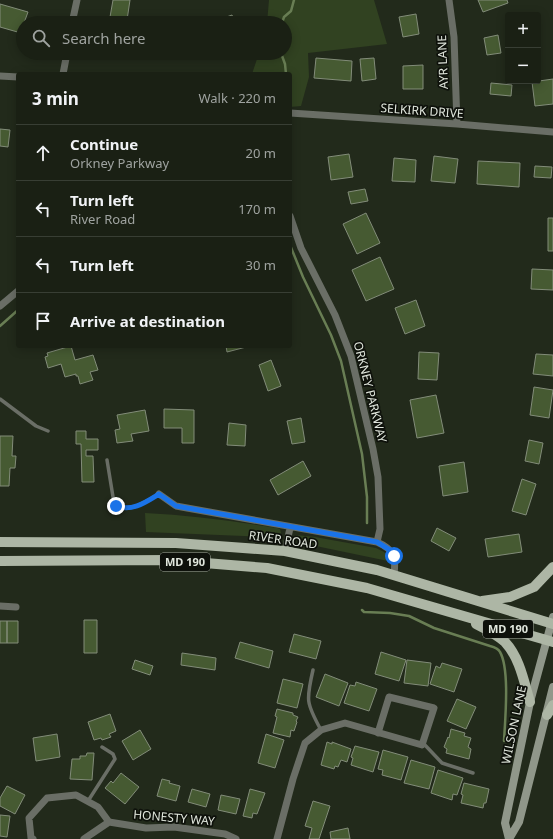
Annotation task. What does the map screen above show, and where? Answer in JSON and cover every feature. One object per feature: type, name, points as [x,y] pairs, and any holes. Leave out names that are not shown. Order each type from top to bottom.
[{"type":"main road","name":"RIVER ROAD","points":[[0,542],[176,542],[285,551],[377,570],[478,601],[552,621]]},
{"type":"main road","name":"MD 190","points":[[0,561],[168,560],[267,568],[367,588],[550,641]]},
{"type":"main road","points":[[478,601],[510,597],[534,587],[553,567]]},
{"type":"main road","points":[[463,616],[505,642],[510,648],[518,663],[530,702]]},
{"type":"main road","name":"WILSON LANE","points":[[510,839],[505,824],[530,702],[550,641],[552,621]]},
{"type":"main road","name":"WILSON LANE","points":[[510,839],[519,822],[553,687]]},
{"type":"main road","points":[[547,715],[553,705]]},
{"type":"street","points":[[74,16],[77,0]]},
{"type":"street","name":"AYR LANE","points":[[449,0],[454,37],[457,124]]},
{"type":"street","points":[[63,72],[65,60]]},
{"type":"street","points":[[0,76],[16,77]]},
{"type":"street","name":"SELKIRK DRIVE","points":[[292,113],[553,132]]},
{"type":"street","name":"ORKNEY PARKWAY","points":[[292,222],[301,248],[335,315],[351,356],[373,449],[378,477],[380,529],[377,542]]},
{"type":"street","points":[[0,306],[16,293]]},
{"type":"street","name":"RIVER ROAD","points":[[159,494],[176,506],[290,528],[377,542]]},
{"type":"street","points":[[285,551],[290,528]]},
{"type":"street","points":[[377,542],[390,550],[394,556],[396,561],[394,575]]},
{"type":"street","points":[[0,606],[16,607]]},
{"type":"street","points":[[276,839],[305,743],[321,730],[345,723],[378,733],[422,745],[434,708],[389,697],[378,733]]},
{"type":"street","points":[[33,839],[31,838],[29,818],[47,798],[76,795],[98,807],[109,822],[84,839]]},
{"type":"street","name":"HONESTY WAY","points":[[109,822],[146,828],[174,827],[225,834],[236,839]]},
{"type":"lane","points":[[0,399],[36,426],[48,431]]},
{"type":"lane","points":[[107,460],[114,503],[116,506],[121,508],[138,506],[159,494]]},
{"type":"lane","points":[[314,670],[308,694],[309,709],[321,730]]},
{"type":"lane","points":[[423,743],[442,763],[473,773]]},
{"type":"lane","points":[[88,801],[115,759],[112,754],[102,748]]},
{"type":"green space","points":[[269,0],[374,0],[387,44],[308,53],[309,77],[301,106],[292,107],[292,72],[253,72],[257,60],[292,60],[292,16],[268,16]]},
{"type":"green space","points":[[145,513],[244,523],[277,528],[280,529],[281,533],[279,536],[269,537],[146,532]]},
{"type":"green space","points":[[296,535],[376,548],[384,552],[390,559],[388,561],[311,545],[311,542],[296,539]]},
{"type":"building","points":[[113,0],[130,0],[128,16],[110,16]]},
{"type":"building","points":[[478,0],[507,0],[508,3],[483,12]]},
{"type":"building","points":[[0,4],[28,12],[27,16],[16,16],[16,32],[0,27]]},
{"type":"building","points":[[416,14],[419,34],[403,37],[399,17]]},
{"type":"building","points":[[498,35],[501,53],[487,55],[484,38]]},
{"type":"building","points":[[316,58],[352,61],[351,81],[314,78]]},
{"type":"building","points":[[374,58],[376,79],[362,81],[360,59]]},
{"type":"building","points":[[423,65],[423,89],[403,89],[403,66]]},
{"type":"building","points":[[553,79],[553,104],[535,106],[532,84],[541,84],[541,81]]},
{"type":"building","points":[[491,83],[512,85],[511,96],[490,94]]},
{"type":"building","points":[[0,129],[10,130],[8,147],[0,146]]},
{"type":"building","points":[[349,154],[353,177],[331,180],[328,157]]},
{"type":"building","points":[[434,156],[458,159],[455,183],[431,181]]},
{"type":"building","points":[[394,158],[416,160],[415,182],[392,181]]},
{"type":"building","points":[[478,161],[520,163],[519,187],[477,184]]},
{"type":"building","points":[[535,166],[552,167],[551,178],[534,177]]},
{"type":"building","points":[[365,189],[368,201],[351,204],[348,192]]},
{"type":"building","points":[[366,213],[380,243],[357,254],[343,224]]},
{"type":"building","points":[[548,218],[553,218],[553,251],[548,251]]},
{"type":"building","points":[[380,257],[394,289],[366,301],[352,270]]},
{"type":"building","points":[[532,269],[553,270],[553,290],[531,289]]},
{"type":"building","points":[[416,300],[425,326],[405,334],[395,308]]},
{"type":"building","points":[[64,348],[72,348],[75,360],[93,355],[98,370],[90,372],[93,380],[80,384],[76,374],[65,377],[61,364],[48,368],[45,357],[48,356],[47,353]]},
{"type":"building","points":[[226,348],[242,348],[227,352]]},
{"type":"building","points":[[419,352],[439,353],[437,380],[418,379]]},
{"type":"building","points":[[536,354],[553,355],[553,376],[533,374]]},
{"type":"building","points":[[271,360],[281,386],[268,391],[259,365]]},
{"type":"building","points":[[534,387],[553,390],[549,418],[530,415]]},
{"type":"building","points":[[436,395],[444,433],[417,438],[410,400]]},
{"type":"building","points":[[164,409],[194,410],[194,443],[182,443],[182,428],[164,428]]},
{"type":"building","points":[[145,410],[149,431],[131,434],[133,441],[117,443],[115,430],[120,429],[117,415]]},
{"type":"building","points":[[301,418],[305,442],[292,444],[287,421]]},
{"type":"building","points":[[229,423],[246,425],[245,446],[227,445]]},
{"type":"building","points":[[76,431],[86,431],[86,439],[98,439],[98,450],[86,450],[86,456],[93,456],[94,482],[82,482],[81,444],[76,444]]},
{"type":"building","points":[[0,436],[13,436],[12,456],[16,456],[15,468],[10,468],[9,486],[0,486]]},
{"type":"building","points":[[529,440],[543,443],[539,464],[525,461]]},
{"type":"building","points":[[303,461],[311,476],[278,495],[270,480]]},
{"type":"building","points":[[464,462],[468,492],[443,496],[439,466]]},
{"type":"building","points":[[522,479],[536,484],[526,515],[512,511]]},
{"type":"building","points":[[437,528],[456,538],[449,551],[431,541]]},
{"type":"building","points":[[519,534],[522,552],[488,557],[485,539]]},
{"type":"building","points":[[84,620],[97,620],[97,653],[84,653]]},
{"type":"building","points":[[0,621],[7,621],[7,643],[0,643]]},
{"type":"building","points":[[7,621],[18,621],[18,643],[7,643]]},
{"type":"building","points":[[294,634],[321,641],[316,659],[289,652]]},
{"type":"building","points":[[240,642],[273,651],[269,668],[235,658]]},
{"type":"building","points":[[381,652],[406,660],[399,681],[375,674]]},
{"type":"building","points":[[182,653],[216,658],[215,670],[181,665]]},
{"type":"building","points":[[135,660],[153,666],[150,675],[132,669]]},
{"type":"building","points":[[407,660],[431,663],[428,686],[404,683]]},
{"type":"building","points":[[442,663],[462,669],[454,692],[430,684],[436,666],[440,668]]},
{"type":"building","points":[[325,674],[348,683],[339,706],[316,697]]},
{"type":"building","points":[[283,679],[303,684],[297,708],[277,703]]},
{"type":"building","points":[[356,682],[377,689],[369,711],[344,703],[350,685],[355,686]]},
{"type":"building","points":[[457,699],[476,707],[466,729],[447,721]]},
{"type":"building","points":[[277,709],[293,713],[293,715],[298,717],[294,731],[291,730],[290,737],[273,733],[277,717],[275,716]]},
{"type":"building","points":[[110,714],[116,731],[109,734],[111,737],[102,740],[101,738],[94,740],[88,722]]},
{"type":"building","points":[[451,729],[465,733],[464,736],[471,738],[468,747],[471,749],[469,759],[446,753],[447,749],[444,747],[448,737],[449,738]]},
{"type":"building","points":[[140,730],[151,749],[133,760],[122,741]]},
{"type":"building","points":[[57,734],[60,757],[36,761],[33,738]]},
{"type":"building","points":[[266,734],[284,740],[275,768],[258,763]]},
{"type":"building","points":[[327,742],[332,744],[332,742],[351,749],[347,762],[341,760],[338,767],[335,766],[334,769],[321,765]]},
{"type":"building","points":[[355,746],[379,752],[373,772],[351,765],[353,758],[351,757]]},
{"type":"building","points":[[383,750],[408,757],[401,780],[382,775],[383,770],[378,769]]},
{"type":"building","points":[[87,753],[94,753],[92,780],[70,779],[72,759],[80,759],[80,756],[86,756]]},
{"type":"building","points":[[411,760],[435,767],[429,789],[404,783]]},
{"type":"building","points":[[438,770],[463,778],[457,795],[453,794],[452,800],[431,793]]},
{"type":"building","points":[[121,773],[139,787],[125,804],[105,788],[111,781],[113,783]]},
{"type":"building","points":[[162,779],[180,786],[176,801],[157,796]]},
{"type":"building","points":[[464,783],[489,789],[486,803],[484,803],[483,808],[461,803],[463,795],[461,794]]},
{"type":"building","points":[[7,786],[25,795],[15,814],[0,806],[0,798]]},
{"type":"building","points":[[192,789],[210,794],[206,807],[188,802]]},
{"type":"building","points":[[250,789],[265,793],[257,814],[253,813],[252,818],[243,816]]},
{"type":"building","points":[[221,795],[240,799],[236,814],[218,810]]},
{"type":"building","points":[[313,801],[330,806],[319,839],[309,839],[312,828],[305,826]]},
{"type":"building","points":[[0,815],[10,816],[7,837],[0,836]]},
{"type":"building","points":[[348,828],[350,839],[331,839],[330,832]]},
{"type":"waterway","points":[[285,16],[291,11],[294,0]]},
{"type":"waterway","points":[[284,60],[286,72]]},
{"type":"waterway","points":[[292,250],[303,277],[331,335],[341,361],[362,454],[367,497],[367,523]]},
{"type":"waterway","points":[[0,326],[16,312]]},
{"type":"waterway","points":[[362,610],[364,612],[390,613],[409,616],[434,628],[496,648],[500,652],[505,670],[506,709],[504,741]]},
{"type":"route","points":[[116,506],[121,508],[138,506],[159,494],[176,506],[290,528],[377,542],[384,545],[394,556]]}]
